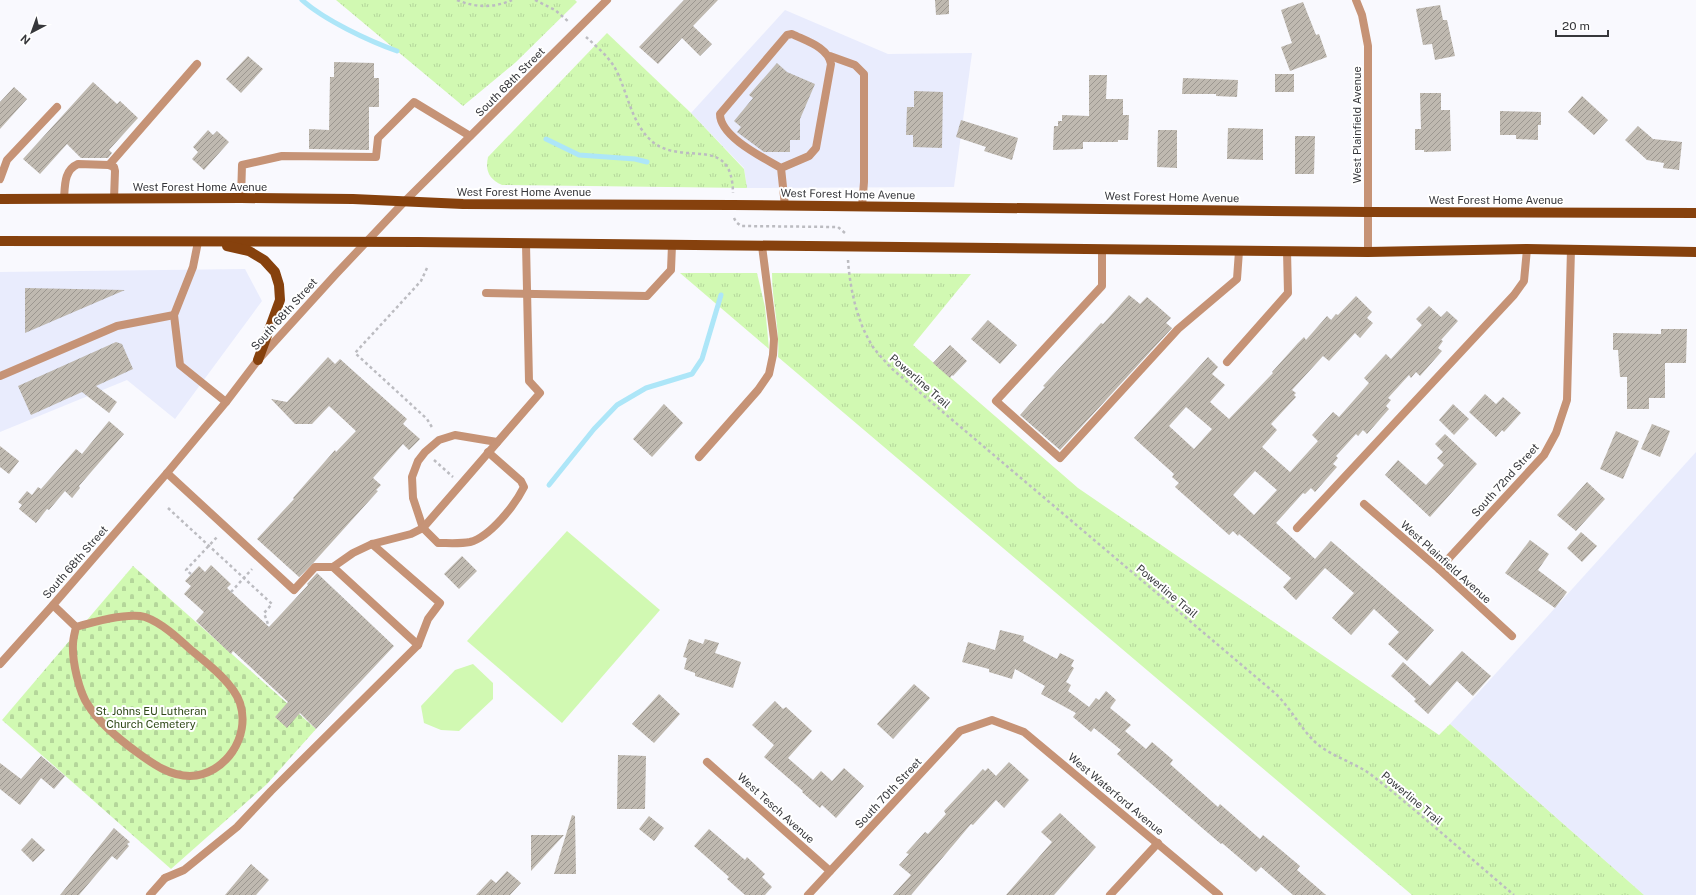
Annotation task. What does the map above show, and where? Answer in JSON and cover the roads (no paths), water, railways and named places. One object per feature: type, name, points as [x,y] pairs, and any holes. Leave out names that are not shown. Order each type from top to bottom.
[{"type":"main road","name":"West Forest Home Avenue","points":[[0,199],[241,198],[405,201],[463,204],[1368,212],[1696,213]]},
{"type":"main road","points":[[0,241],[365,242],[1368,252],[1571,249],[1696,252]]},
{"type":"main road","points":[[209,242],[249,251],[264,260],[275,272],[279,285],[280,300],[258,360]]},
{"type":"street","name":"South 68th Street","points":[[0,664],[167,473],[226,402],[258,360],[365,242],[607,0]]},
{"type":"street","name":"West Plainfield Avenue","points":[[1356,0],[1362,15],[1368,46],[1368,252]]},
{"type":"street","points":[[792,34],[826,51],[830,56],[831,64],[816,148],[810,156],[781,168],[751,152],[725,127],[720,118],[720,114],[787,35],[792,34]]},
{"type":"street","points":[[830,56],[855,65],[864,74],[864,182],[862,207]]},
{"type":"street","points":[[109,165],[197,64]]},
{"type":"street","points":[[241,198],[242,165],[282,156],[376,157],[378,138],[414,102],[470,136]]},
{"type":"street","points":[[0,179],[7,160],[57,107]]},
{"type":"street","points":[[64,199],[67,173],[78,164],[109,165],[114,167],[114,199]]},
{"type":"street","points":[[781,168],[784,206]]},
{"type":"street","points":[[198,242],[193,267],[174,315],[180,365],[226,402]]},
{"type":"street","points":[[167,473],[227,526],[294,590],[315,567],[333,567],[353,553],[372,544],[411,534],[423,528],[540,393],[529,381],[526,244]]},
{"type":"street","points":[[486,293],[647,296],[671,270],[672,246]]},
{"type":"street","points":[[699,457],[758,390],[769,374],[773,355],[774,339],[762,246]]},
{"type":"street","points":[[1102,249],[1102,286],[996,401],[1060,458],[1178,329],[1237,279],[1239,251]]},
{"type":"street","points":[[1297,528],[1514,295],[1524,281],[1526,249]]},
{"type":"street","name":"South 72nd Street","points":[[1439,569],[1544,455],[1556,433],[1567,400],[1571,249]]},
{"type":"street","points":[[1227,362],[1288,294],[1287,251]]},
{"type":"street","points":[[0,376],[118,326],[174,315]]},
{"type":"street","points":[[488,452],[521,481],[524,487],[518,501],[485,535],[470,542],[438,543],[423,528],[412,498],[412,477],[418,461],[425,452],[439,440],[455,435],[497,442]]},
{"type":"street","name":"West Plainfield Avenue","points":[[1364,504],[1439,569],[1512,636]]},
{"type":"street","points":[[150,895],[165,878],[184,870],[238,827],[271,791],[418,645],[428,619],[440,603],[372,544]]},
{"type":"street","points":[[333,567],[418,645]]},
{"type":"street","points":[[53,605],[76,627]]},
{"type":"street","points":[[132,616],[144,617],[157,623],[176,636],[215,670],[231,688],[240,702],[242,714],[241,730],[237,744],[231,756],[220,766],[202,774],[188,776],[172,773],[151,762],[122,741],[102,722],[88,705],[81,689],[75,668],[73,645],[76,627],[99,620],[132,616]]},
{"type":"street","name":"West Waterford Avenue","points":[[992,720],[1024,732],[1219,895]]},
{"type":"street","name":"South 70th Street","points":[[808,895],[960,731],[992,720]]},
{"type":"street","name":"West Tesch Avenue","points":[[707,762],[830,871]]},
{"type":"street","points":[[1110,895],[1158,843]]},
{"type":"waterway","points":[[302,0],[311,8],[347,29],[373,42],[397,51]]},
{"type":"waterway","points":[[546,139],[579,155],[635,159],[647,162]]},
{"type":"waterway","points":[[549,485],[594,429],[617,405],[646,388],[692,374],[702,359],[721,295]]},
{"type":"park label","name":"St. Johns EU Lutheran Church Cemetery","points":[[151,717]]}]
